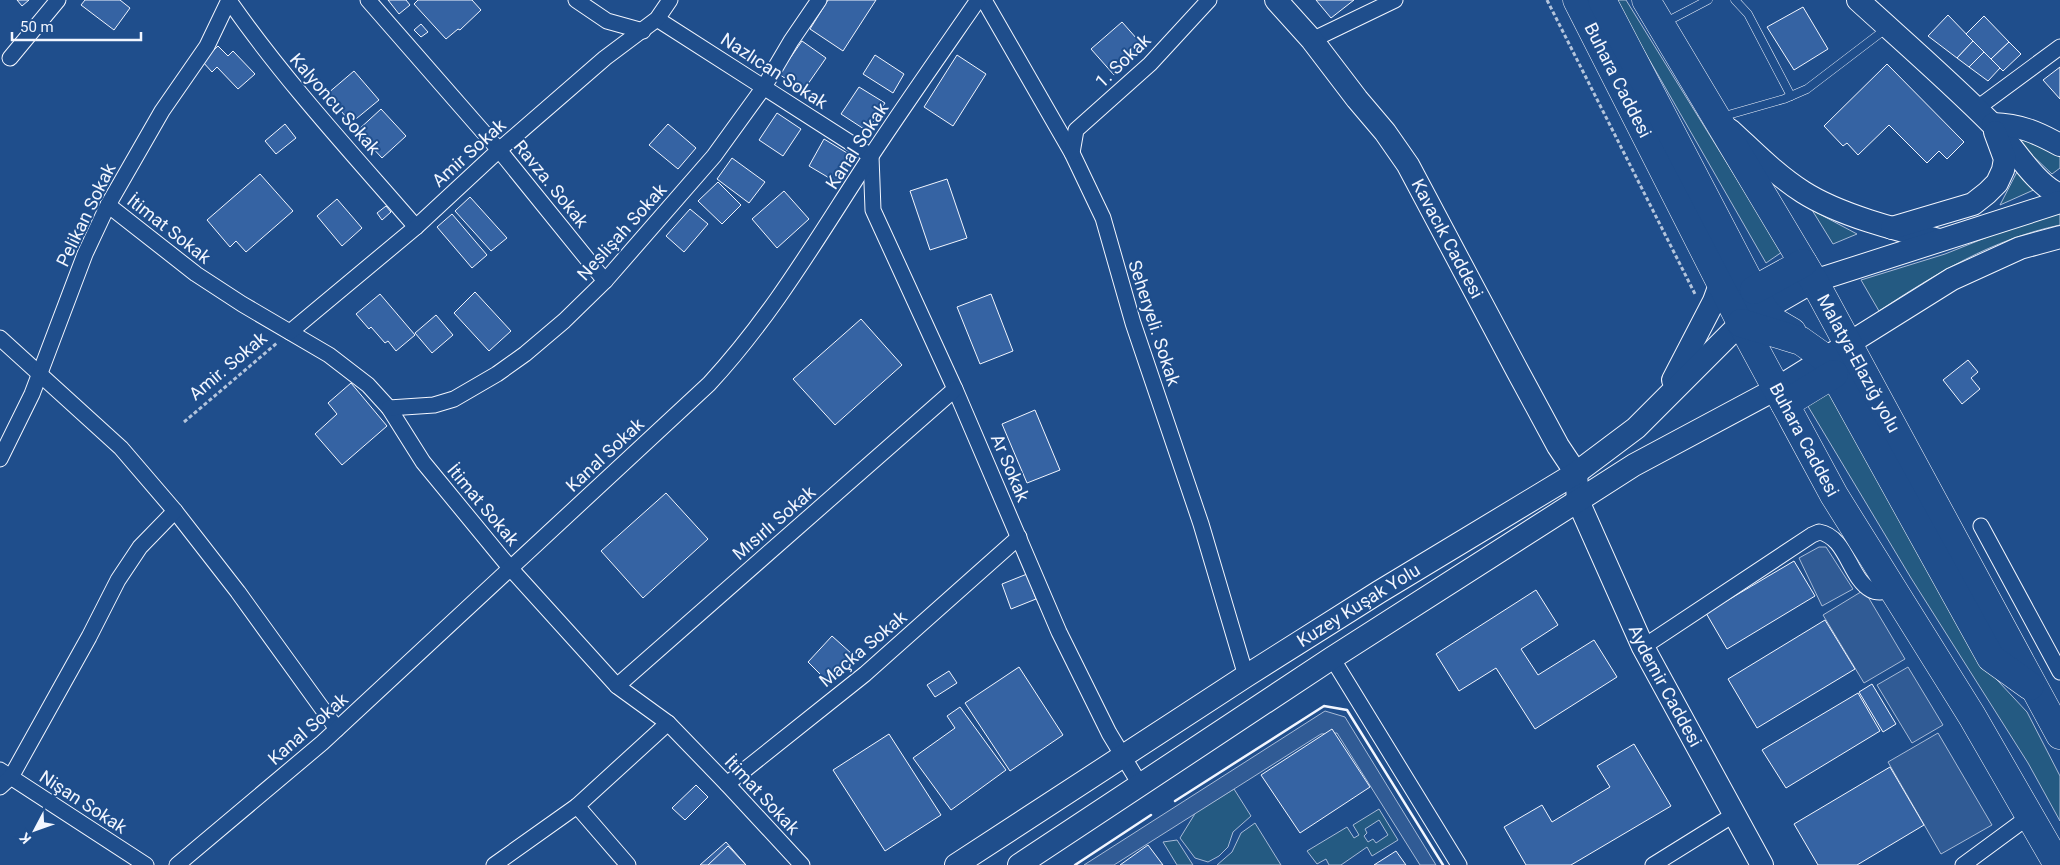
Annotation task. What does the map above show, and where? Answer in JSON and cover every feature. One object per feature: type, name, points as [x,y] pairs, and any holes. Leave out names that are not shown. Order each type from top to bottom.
[{"type":"highway","name":"Buhara Caddesi","points":[[1577,0],[1721,282],[1753,307],[1781,396],[1834,495],[1966,705],[2031,815],[2058,865]]},
{"type":"highway","points":[[1602,0],[1753,307],[1801,341],[1830,366],[1991,658],[2036,691]]},
{"type":"highway","name":"Malatya-Elazığ yolu","points":[[1646,0],[1809,272],[2060,735]]},
{"type":"highway","points":[[1753,307],[1809,272]]},
{"type":"highway","points":[[1753,307],[1786,330],[1848,344]]},
{"type":"highway","points":[[1781,396],[1830,366]]},
{"type":"main road","name":"Kavacık Caddesi","points":[[1276,0],[1312,40],[1385,132],[1408,165],[1558,446],[1576,473],[1578,501]]},
{"type":"main road","points":[[1858,0],[1993,124],[2038,178],[2051,191],[2060,195]]},
{"type":"main road","points":[[1717,118],[1785,180],[1804,193],[1829,205],[1891,228],[1940,240]]},
{"type":"main road","points":[[1891,228],[1973,204],[1997,183],[2005,160],[1993,124]]},
{"type":"main road","points":[[1993,124],[2015,125],[2044,136],[2060,145]]},
{"type":"main road","points":[[1809,272],[1940,240],[2060,202]]},
{"type":"main road","points":[[1830,366],[1848,344],[1952,280],[2020,248],[2060,237]]},
{"type":"main road","points":[[1659,405],[1706,317],[1721,282]]},
{"type":"main road","name":"Kuzey Kuşak Yolu","points":[[956,865],[1246,676],[1379,592],[1576,473],[1636,428],[1753,307]]},
{"type":"main road","name":"Kuzey Kuşak Yolu","points":[[1019,865],[1332,658],[1634,465],[1781,396]]},
{"type":"main road","name":"Aydemir Caddesi","points":[[1578,501],[1643,647],[1762,865]]},
{"type":"street","points":[[10,58],[58,0]]},
{"type":"street","name":"Ravza. Sokak","points":[[368,0],[498,150],[605,281]]},
{"type":"street","points":[[576,0],[607,21],[643,31]]},
{"type":"street","name":"Amir Sokak","points":[[290,332],[416,227],[498,150],[605,58],[643,31],[657,18],[670,0]]},
{"type":"street","name":"Neslişah Sokak","points":[[389,408],[434,405],[454,399],[497,374],[525,354],[564,321],[605,281],[714,156],[764,87],[791,41],[819,0]]},
{"type":"street","name":"Kanal Sokak","points":[[177,865],[337,729],[709,384],[739,351],[776,303],[871,156],[978,0]]},
{"type":"street","name":"Seheryeli. Sokak","points":[[984,0],[1072,153],[1103,218],[1133,323],[1201,524],[1246,676]]},
{"type":"street","name":"1. Sokak","points":[[1072,153],[1076,130],[1150,64],[1208,0]]},
{"type":"street","points":[[1312,40],[1395,0]]},
{"type":"street","name":"Pelikan Sokak","points":[[0,459],[32,394],[85,254],[108,205],[162,111],[207,46],[229,1]]},
{"type":"street","name":"Kalyoncu Sokak","points":[[229,1],[264,51],[416,227]]},
{"type":"street","name":"Nazlıcan Sokak","points":[[657,18],[871,156]]},
{"type":"street","points":[[1976,109],[2060,47]]},
{"type":"street","name":"Ar Sokak","points":[[871,156],[873,210],[955,389],[1066,647],[1109,734],[1141,786]]},
{"type":"street","name":"İtimat Sokak","points":[[108,205],[196,274],[242,304],[329,355],[368,385],[389,408],[423,462],[510,568],[617,686],[668,723],[802,865]]},
{"type":"street","points":[[0,338],[121,448],[175,511],[238,592],[337,729]]},
{"type":"street","name":"Mısırlı Sokak","points":[[617,686],[955,389]]},
{"type":"street","points":[[4,778],[89,637],[118,580],[140,547],[175,511]]},
{"type":"street","points":[[1981,526],[2060,672]]},
{"type":"street","points":[[1643,647],[1819,532],[1832,537],[1862,582],[1870,590],[1876,592],[1894,590]]},
{"type":"street","name":"Maçka Sokak","points":[[727,784],[865,674],[1019,537]]},
{"type":"street","points":[[1332,658],[1459,865]]},
{"type":"street","points":[[494,865],[576,806],[668,723]]},
{"type":"street","name":"Nişan Sokak","points":[[4,778],[146,865]]},
{"type":"street","points":[[576,806],[628,865]]},
{"type":"street","points":[[1653,865],[1735,814]]},
{"type":"street","points":[[1963,865],[2031,815]]},
{"type":"lane","points":[[1661,25],[1708,0]]},
{"type":"lane","points":[[1735,0],[1748,14],[1791,96]]},
{"type":"lane","points":[[1717,118],[1791,96],[1807,89],[1888,27]]},
{"type":"path","points":[[1547,0],[1706,317]]},
{"type":"path","name":"Amir. Sokak","points":[[184,422],[290,332]]},
{"type":"shaded area","points":[[1615,0],[1626,0],[1782,252],[1766,263]]},
{"type":"shaded area","points":[[2016,132],[2060,157],[2060,168],[2052,174],[2012,136]]},
{"type":"shaded area","points":[[2019,168],[2038,188],[2000,205]]},
{"type":"shaded area","points":[[2060,208],[2060,225],[2011,239],[1965,259],[1879,311],[1861,280],[1945,254]]},
{"type":"shaded area","points":[[1812,210],[1857,234],[1833,244]]},
{"type":"shaded area","points":[[1827,386],[1985,667],[2027,712],[2060,776],[2060,821],[2028,763],[1911,578],[1803,398]]},
{"type":"shaded area","points":[[1819,547],[1826,547],[1853,589],[1822,606],[1799,558]]},
{"type":"shaded area","points":[[1864,590],[1905,659],[1864,683],[1823,615]]},
{"type":"shaded area","points":[[1908,667],[1943,725],[1912,743],[1877,685]]},
{"type":"shaded area","points":[[1325,711],[1345,717],[1436,865],[1420,865],[1337,733],[1321,734],[1114,865],[1084,865]]},
{"type":"shaded area","points":[[1938,733],[1992,825],[1941,854],[1888,762]]},
{"type":"shaded area","points":[[1234,789],[1251,816],[1233,832],[1228,847],[1219,856],[1208,862],[1195,858],[1180,838],[1196,812]]},
{"type":"shaded area","points":[[1379,809],[1398,840],[1372,856],[1367,847],[1341,865],[1329,865],[1326,859],[1317,864],[1307,851],[1347,827],[1354,838],[1359,835],[1353,825]],"holes":[[[1379,820],[1388,835],[1376,843],[1373,839],[1368,842],[1364,836],[1367,833],[1365,829]]]},
{"type":"shaded area","points":[[1255,823],[1281,865],[1217,865],[1232,852],[1241,833]]},
{"type":"shaded area","points":[[1177,840],[1193,865],[1177,865],[1163,842]]},
{"type":"building","points":[[17,0],[29,0],[22,6]]},
{"type":"building","points":[[85,0],[120,0],[130,8],[114,30],[81,5]]},
{"type":"building","points":[[388,0],[406,0],[410,5],[399,14]]},
{"type":"building","points":[[418,0],[472,0],[481,10],[460,30],[458,29],[446,39],[414,4]]},
{"type":"building","points":[[828,0],[876,0],[843,51],[810,29]]},
{"type":"building","points":[[1316,0],[1354,0],[1331,18]]},
{"type":"building","points":[[1803,7],[1828,49],[1794,70],[1767,27]]},
{"type":"building","points":[[1948,15],[1973,41],[1957,58],[1928,36]]},
{"type":"building","points":[[1984,16],[2009,42],[1991,59],[1966,34]]},
{"type":"building","points":[[1122,22],[1145,48],[1114,75],[1091,49]]},
{"type":"building","points":[[421,24],[428,32],[421,37],[414,30]]},
{"type":"building","points":[[802,41],[826,58],[803,91],[779,74]]},
{"type":"building","points":[[1973,41],[1984,52],[1969,67],[1957,58]]},
{"type":"building","points":[[2009,42],[2021,54],[2003,71],[1991,59]]},
{"type":"building","points":[[218,46],[228,56],[233,51],[255,74],[238,89],[217,67],[212,72],[202,61]]},
{"type":"building","points":[[1984,52],[2000,68],[1988,81],[1969,67]]},
{"type":"building","points":[[875,55],[904,74],[893,93],[863,74]]},
{"type":"building","points":[[957,55],[986,74],[953,126],[924,107]]},
{"type":"building","points":[[1887,64],[1964,142],[1947,159],[1939,151],[1927,163],[1889,125],[1858,155],[1847,143],[1843,146],[1824,126]]},
{"type":"building","points":[[2060,67],[2060,99],[2043,80]]},
{"type":"building","points":[[354,71],[379,100],[351,123],[327,94]]},
{"type":"building","points":[[859,87],[885,103],[867,131],[841,114]]},
{"type":"building","points":[[381,109],[406,136],[382,158],[357,131]]},
{"type":"building","points":[[777,113],[801,129],[783,156],[759,140]]},
{"type":"building","points":[[285,124],[296,138],[276,154],[265,141]]},
{"type":"building","points":[[668,124],[696,148],[678,169],[649,145]]},
{"type":"building","points":[[824,139],[852,156],[836,182],[809,166]]},
{"type":"building","points":[[732,158],[765,182],[749,203],[717,179]]},
{"type":"building","points":[[260,174],[293,211],[246,252],[236,241],[230,247],[207,220]]},
{"type":"building","points":[[947,179],[967,238],[930,250],[910,191]]},
{"type":"building","points":[[718,182],[741,205],[722,224],[698,201]]},
{"type":"building","points":[[784,191],[809,219],[777,248],[752,219]]},
{"type":"building","points":[[470,197],[507,238],[491,251],[455,211]]},
{"type":"building","points":[[337,199],[362,228],[342,246],[317,216]]},
{"type":"building","points":[[386,206],[391,212],[382,220],[377,213]]},
{"type":"building","points":[[690,209],[708,224],[684,252],[666,236]]},
{"type":"building","points":[[452,214],[487,255],[472,268],[437,227]]},
{"type":"building","points":[[475,292],[511,331],[489,351],[454,313]]},
{"type":"building","points":[[380,294],[415,335],[396,351],[388,341],[385,343],[371,327],[369,329],[356,314]]},
{"type":"building","points":[[991,294],[1013,351],[980,364],[957,307]]},
{"type":"building","points":[[436,315],[453,335],[432,353],[415,333]]},
{"type":"building","points":[[861,319],[902,365],[835,425],[793,379]]},
{"type":"building","points":[[1968,360],[1978,372],[1971,378],[1980,389],[1962,404],[1943,380]]},
{"type":"building","points":[[351,383],[387,426],[342,465],[315,434],[337,414],[328,403]]},
{"type":"building","points":[[1035,410],[1060,470],[1027,483],[1002,424]]},
{"type":"building","points":[[666,493],[708,539],[643,598],[601,551]]},
{"type":"building","points":[[1794,561],[1815,596],[1727,649],[1706,613]]},
{"type":"building","points":[[1027,574],[1036,599],[1011,609],[1002,584]]},
{"type":"building","points":[[1536,590],[1558,625],[1521,649],[1538,675],[1594,640],[1617,677],[1535,729],[1496,668],[1459,691],[1436,654]]},
{"type":"building","points":[[1825,620],[1855,669],[1757,728],[1728,679]]},
{"type":"building","points":[[832,636],[852,654],[827,681],[808,662]]},
{"type":"building","points":[[1019,667],[1063,735],[1010,771],[965,703]]},
{"type":"building","points":[[949,671],[957,683],[935,697],[927,685]]},
{"type":"building","points":[[1872,684],[1896,724],[1883,732],[1859,692]]},
{"type":"building","points":[[1858,693],[1880,731],[1786,788],[1762,750]]},
{"type":"building","points":[[960,707],[1006,770],[951,810],[913,758],[955,728],[947,716]]},
{"type":"building","points":[[1332,729],[1370,787],[1300,833],[1261,775]]},
{"type":"building","points":[[889,734],[941,815],[885,851],[833,770]]},
{"type":"building","points":[[1634,744],[1671,806],[1571,865],[1526,865],[1504,827],[1542,805],[1552,822],[1610,787],[1597,766]]},
{"type":"building","points":[[1890,767],[1924,825],[1857,865],[1818,865],[1794,824]]},
{"type":"building","points":[[696,785],[708,797],[685,820],[672,808]]},
{"type":"building","points":[[726,842],[746,865],[700,865]]},
{"type":"building","points":[[1148,845],[1163,865],[1120,865]]},
{"type":"building","points":[[728,846],[746,865],[708,865]]},
{"type":"building","points":[[1396,851],[1406,865],[1374,865]]},
{"type":"wall","points":[[1175,801],[1324,706],[1347,710],[1443,865]]},
{"type":"wall","points":[[1075,865],[1151,815]]}]
